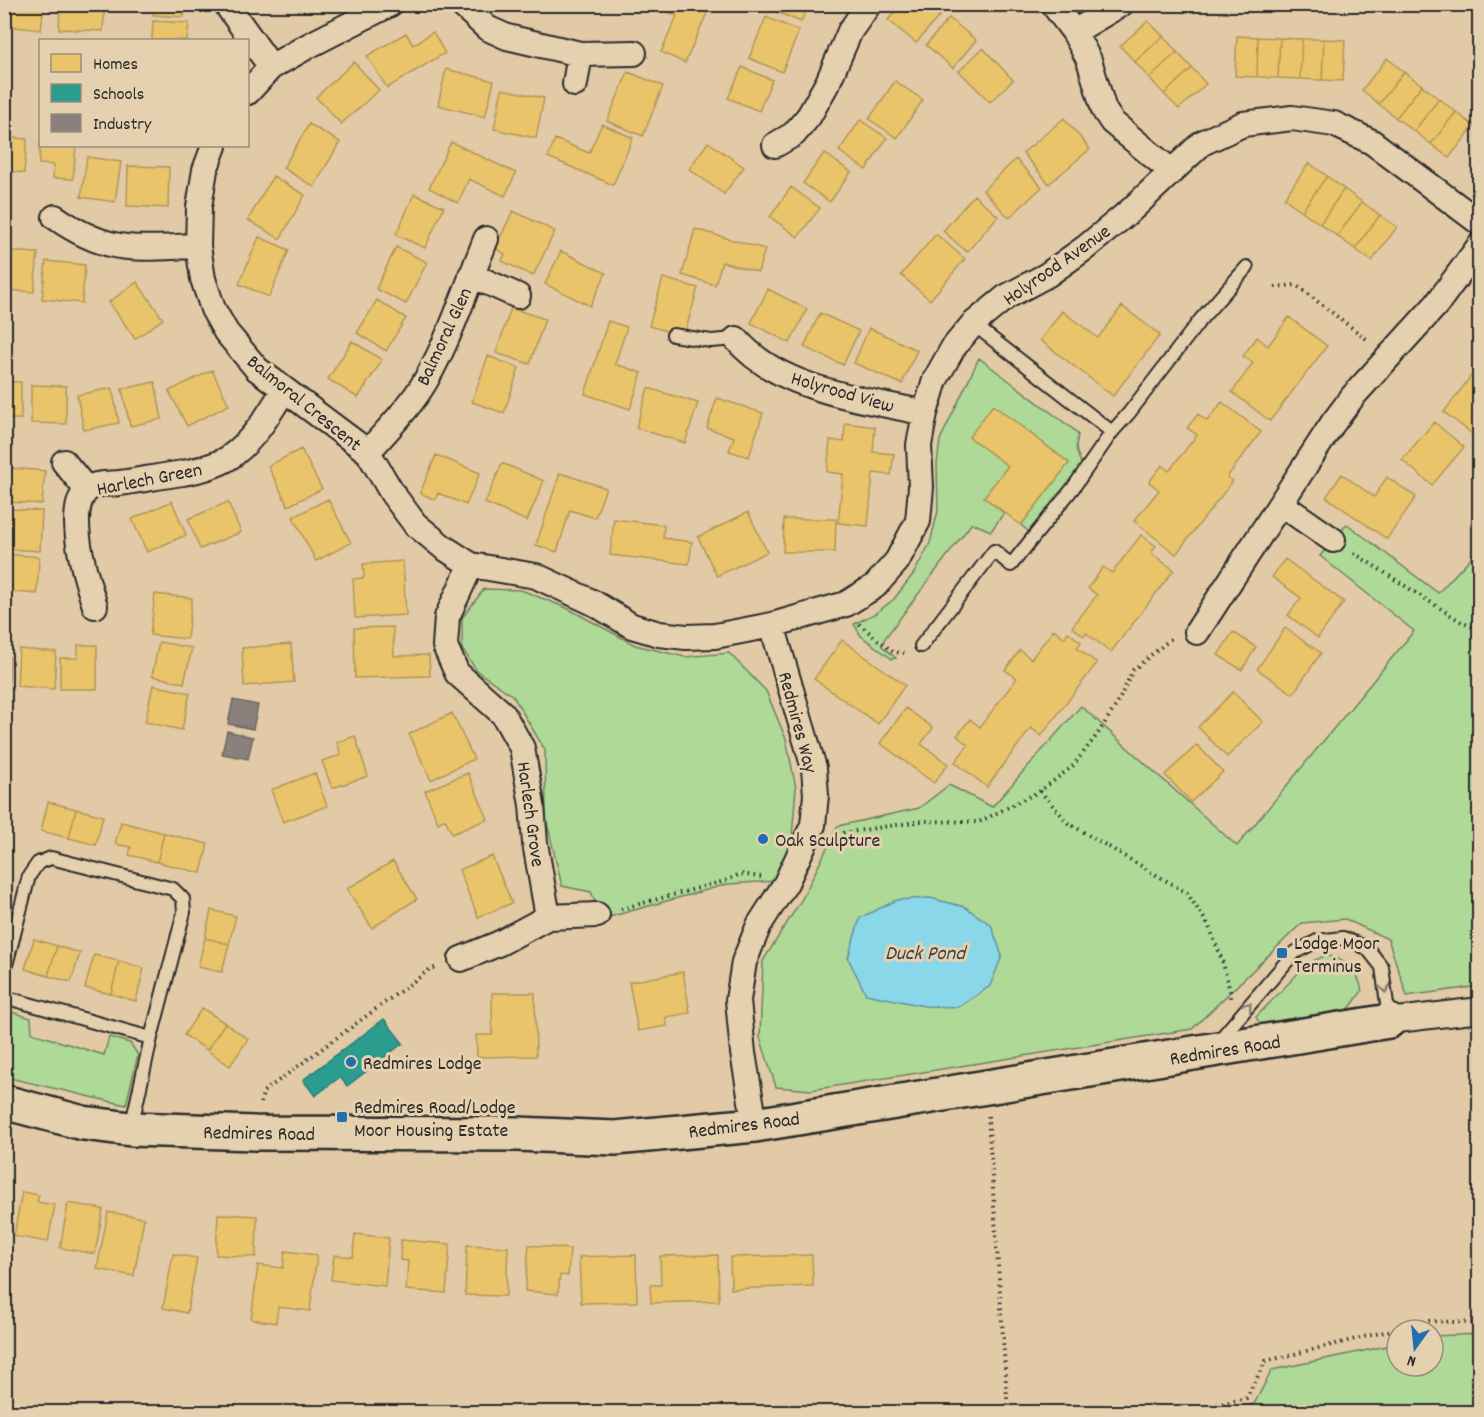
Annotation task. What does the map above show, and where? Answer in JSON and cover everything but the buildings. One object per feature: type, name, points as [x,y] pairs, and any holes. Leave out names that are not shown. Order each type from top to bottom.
[{"type":"street","points":[[226,4],[271,68]]},
{"type":"street","points":[[249,91],[271,68],[308,46],[390,4]]},
{"type":"street","points":[[461,4],[487,28],[507,37],[580,54],[634,53]]},
{"type":"street","points":[[775,146],[794,134],[809,116],[828,82],[850,31],[869,4]]},
{"type":"street","points":[[1053,4],[1074,32],[1089,60],[1104,110],[1112,122],[1172,171]]},
{"type":"street","points":[[1074,32],[1121,4]]},
{"type":"street","points":[[575,84],[580,54]]},
{"type":"street","name":"Holyrood Avenue","points":[[772,625],[846,604],[875,586],[897,561],[918,521],[921,487],[919,445],[925,413],[935,380],[953,348],[973,324],[1006,297],[1047,275],[1131,210],[1202,143],[1243,124],[1292,118],[1334,124],[1372,142],[1479,223]]},
{"type":"street","name":"Balmoral Crescent","points":[[214,147],[205,170],[198,246],[203,279],[213,309],[226,332],[257,369],[368,452],[392,493],[415,524],[443,547],[471,564],[536,576],[594,603],[632,626],[659,634],[686,637],[715,636],[772,625]]},
{"type":"street","points":[[55,217],[78,233],[103,243],[128,248],[198,246]]},
{"type":"street","name":"Balmoral Glen","points":[[368,452],[409,404],[425,381],[443,346],[486,239]]},
{"type":"street","points":[[1197,632],[1333,423],[1388,356],[1436,306],[1479,245]]},
{"type":"street","name":"Balmoral Glen","points":[[471,275],[518,296]]},
{"type":"street","name":"Holyrood View","points":[[736,339],[746,351],[763,363],[793,379],[838,394],[925,413]]},
{"type":"street","name":"Harlech Green","points":[[95,606],[79,543],[78,506],[83,494],[93,486],[150,479],[201,469],[229,458],[255,434],[285,390]]},
{"type":"street","name":"Harlech Green","points":[[64,462],[87,490]]},
{"type":"street","points":[[1281,504],[1333,540]]},
{"type":"street","name":"Harlech Grove","points":[[471,564],[447,617],[446,646],[457,673],[503,714],[522,748],[548,917]]},
{"type":"street","name":"Redmires Way","points":[[755,1125],[743,1053],[738,1000],[744,963],[759,925],[786,884],[807,840],[813,825],[816,795],[814,768],[772,625]]},
{"type":"street","points":[[461,958],[500,943],[548,917],[597,915]]},
{"type":"street","name":"Redmires Road","points":[[4,1102],[110,1128],[255,1132],[517,1134],[615,1138],[755,1125],[986,1088],[1220,1040],[1479,1010]]},
{"type":"lane","points":[[921,646],[994,551],[1011,566],[1073,488],[1112,432],[1202,319],[1247,267]]},
{"type":"lane","points":[[973,324],[1112,432]]},
{"type":"lane","points":[[674,335],[711,341],[736,339]]},
{"type":"lane","points":[[4,973],[29,876],[38,863],[51,858],[172,889],[183,899],[184,912],[151,1038],[131,1129]]},
{"type":"lane","points":[[1220,1040],[1294,953],[1317,941],[1343,938],[1367,948],[1382,967],[1389,1022]]},
{"type":"lane","points":[[4,997],[151,1038]]},
{"type":"path","points":[[1275,287],[1296,285],[1388,356]]},
{"type":"path","points":[[1333,540],[1463,623],[1479,630]]},
{"type":"path","points":[[846,604],[861,626],[893,652],[906,653],[921,646]]},
{"type":"path","points":[[807,840],[922,821],[980,822],[1040,791],[1072,767],[1091,743],[1117,704],[1133,670],[1173,636],[1197,632]]},
{"type":"path","points":[[1040,791],[1068,823],[1187,893],[1209,926],[1223,963],[1230,991],[1220,1040]]},
{"type":"path","points":[[597,915],[728,880],[740,874],[755,875],[786,884]]},
{"type":"path","points":[[255,1132],[263,1092],[429,970],[461,958]]},
{"type":"path","points":[[986,1088],[1008,1413]]},
{"type":"path","points":[[1187,1413],[1246,1398],[1266,1361],[1429,1321],[1479,1323]]},
{"type":"green space","points":[[979,358],[1074,430],[1078,435],[1076,449],[1082,466],[1029,532],[1021,525],[1069,463],[993,405],[970,437],[1008,466],[984,497],[1004,513],[991,531],[972,523],[885,638],[882,646],[896,658],[892,659],[861,636],[854,624],[876,613],[894,599],[914,573],[930,543],[938,511],[937,464],[940,440]]},
{"type":"green space","points":[[1347,524],[1438,593],[1479,549],[1479,986],[1407,996],[1388,939],[1345,919],[1302,923],[1192,1029],[811,1090],[776,1087],[760,1037],[763,961],[802,899],[838,826],[919,808],[949,785],[992,807],[1081,706],[1237,846],[1414,631],[1320,556]]},
{"type":"green space","points":[[484,589],[521,590],[567,608],[635,645],[685,657],[729,653],[766,691],[786,739],[796,788],[792,837],[776,881],[728,884],[602,919],[591,892],[562,886],[546,819],[545,750],[513,696],[477,671],[462,649],[462,618]]},
{"type":"green space","points":[[1326,955],[1346,963],[1358,977],[1362,991],[1349,1009],[1260,1024],[1256,1017],[1307,964]]},
{"type":"green space","points":[[5,1010],[31,1018],[32,1033],[104,1055],[109,1037],[130,1043],[138,1055],[126,1105],[5,1077]]},
{"type":"green space","points":[[1479,1334],[1479,1412],[1218,1412],[1254,1404],[1272,1370],[1385,1346],[1385,1378],[1445,1378],[1445,1335]]},
{"type":"water","name":"Duck Pond","points":[[930,898],[965,907],[991,925],[1002,956],[990,986],[959,1007],[924,1006],[866,994],[848,958],[860,918],[897,900]]},
{"type":"place","name":"Oak Sculpture","points":[[763,839]]},
{"type":"place","name":"Lodge Moor Terminus","points":[[1282,953]]},
{"type":"place","name":"Redmires Lodge","points":[[351,1062]]},
{"type":"place","name":"Redmires Road/Lodge Moor Housing Estate","points":[[342,1117]]}]
